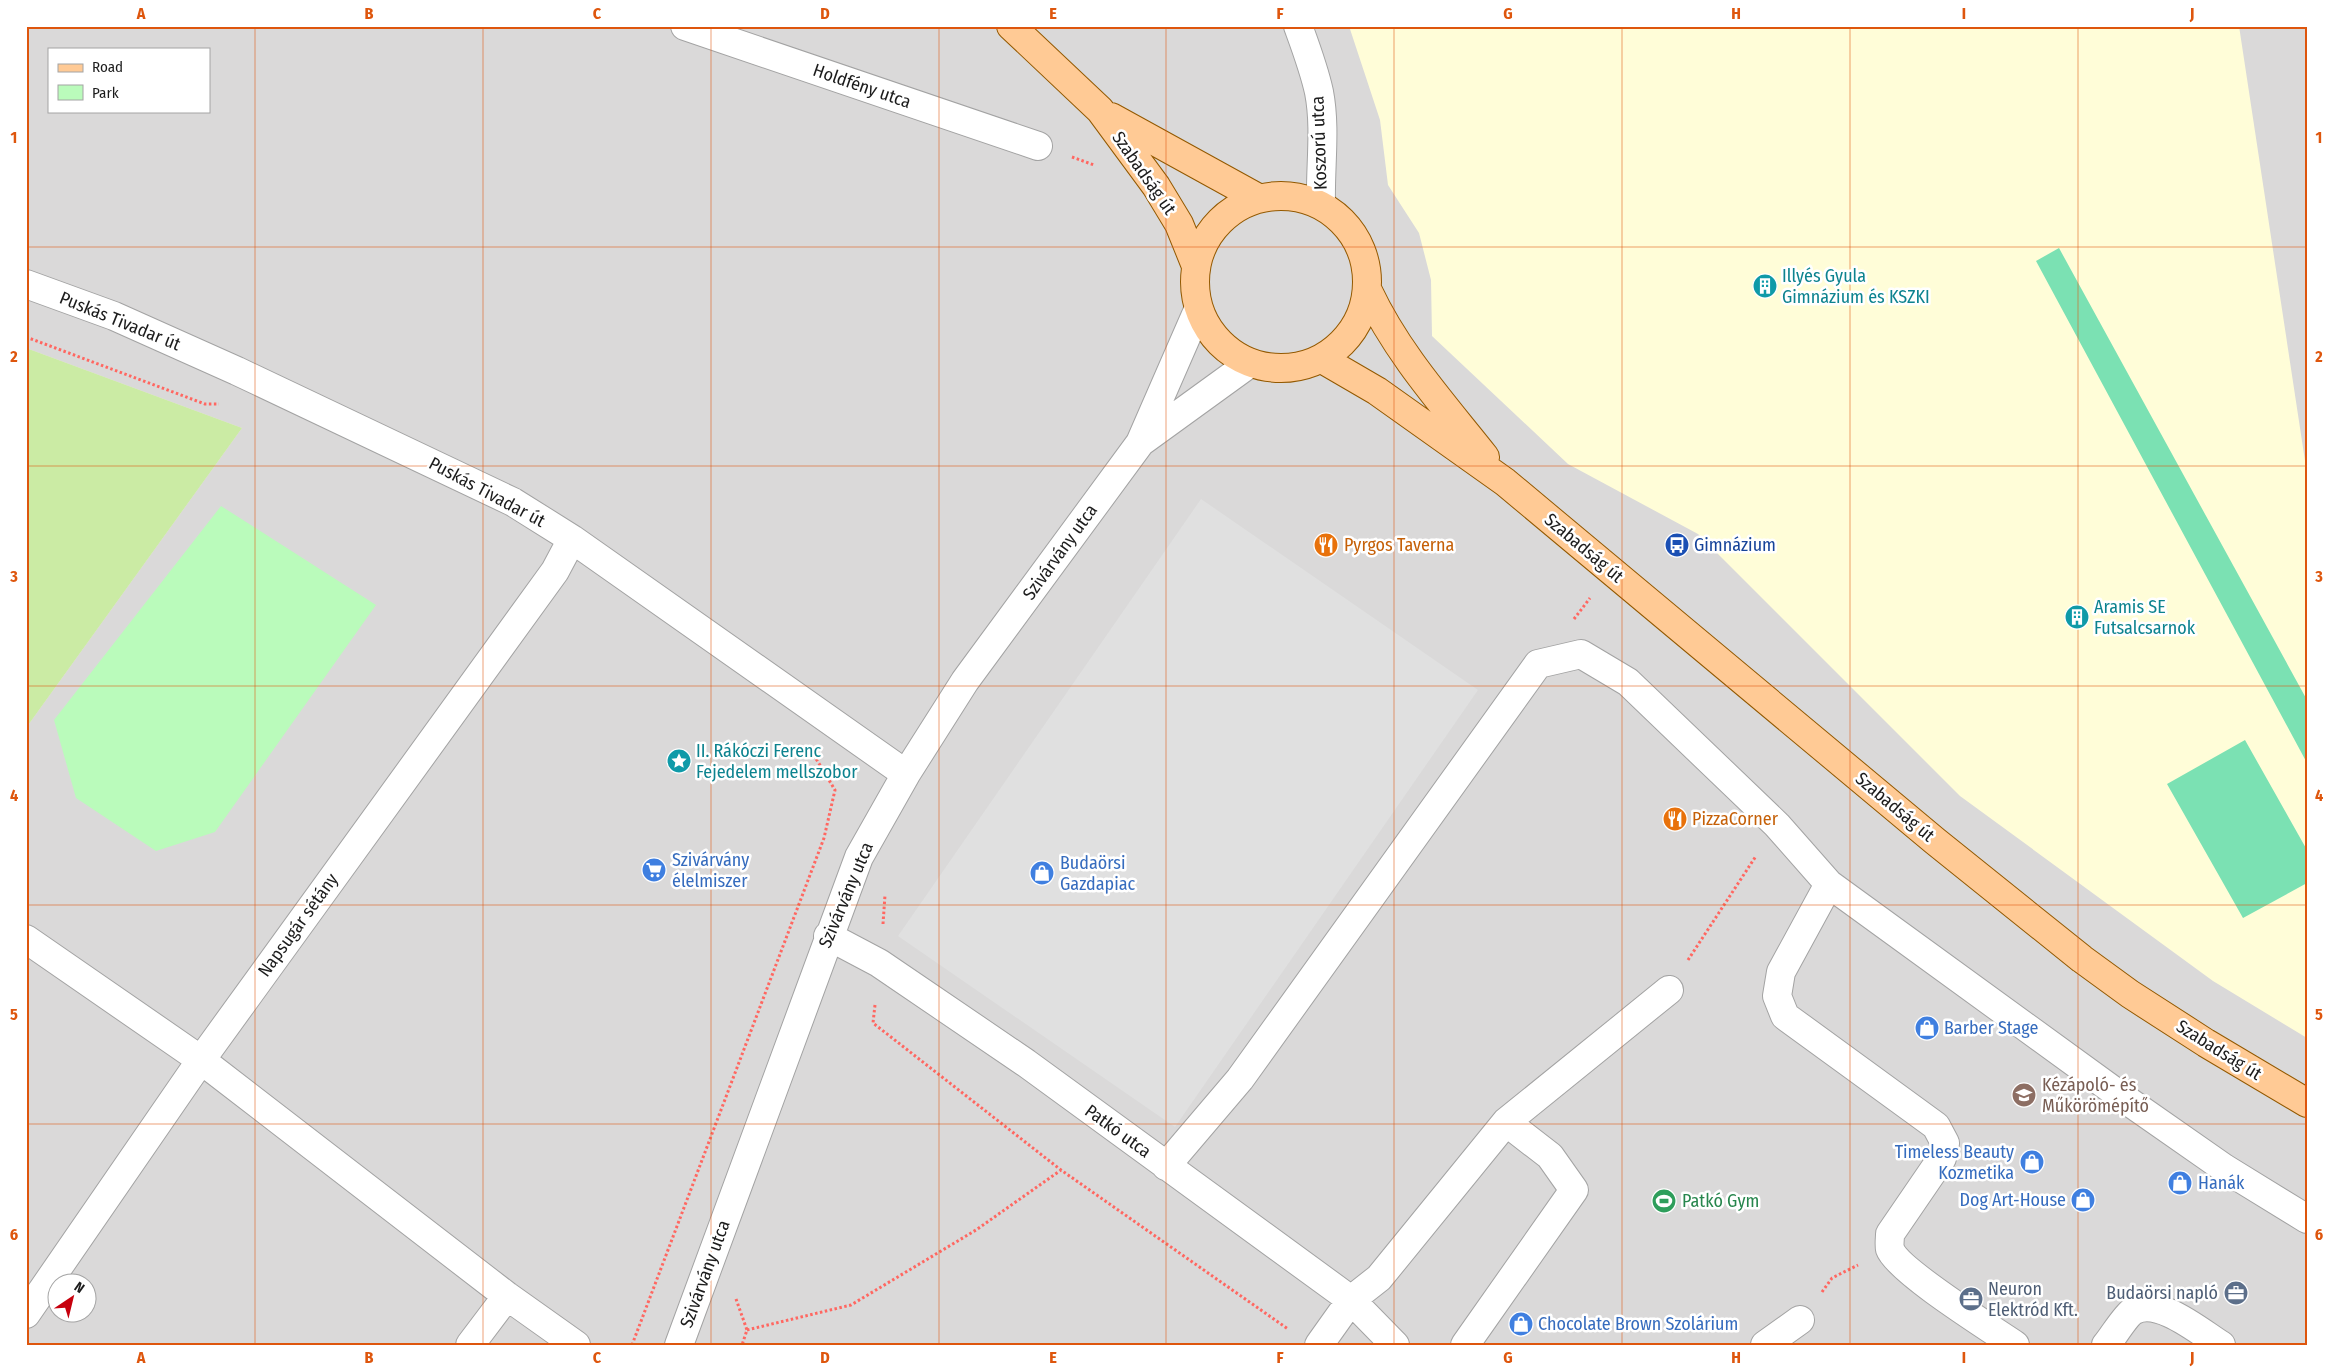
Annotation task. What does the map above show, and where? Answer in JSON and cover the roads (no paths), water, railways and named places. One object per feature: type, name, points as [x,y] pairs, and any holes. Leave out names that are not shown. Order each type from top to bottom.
[{"type":"main road","name":"Szabadság út","points":[[1011,26],[1100,110],[1156,186],[1178,224],[1196,266]]},
{"type":"main road","name":"Szabadság út","points":[[1100,110],[1258,198]]},
{"type":"main road","name":"Szabadság út","points":[[1278,194],[1298,196],[1321,203],[1341,217],[1357,239],[1366,265],[1368,292],[1360,319],[1344,342],[1322,359],[1298,367],[1274,368],[1250,363],[1232,354],[1216,340],[1198,310],[1195,295],[1196,266],[1207,236],[1229,212],[1258,198],[1278,194]]},
{"type":"main road","name":"Szabadság út","points":[[1368,292],[1382,322],[1407,359],[1505,482]]},
{"type":"main road","name":"Szabadság út","points":[[1322,359],[1377,391],[1505,482],[1935,841],[2082,959],[2130,994],[2206,1044],[2307,1103]]},
{"type":"street","name":"Holdfény utca","points":[[685,26],[1038,146]]},
{"type":"street","name":"Koszorú utca","points":[[1298,26],[1312,63],[1319,93],[1322,128],[1321,203]]},
{"type":"street","name":"Puskás Tivadar út","points":[[26,284],[114,316],[237,371],[497,494],[572,539],[906,774]]},
{"type":"street","name":"Szivárvány utca","points":[[679,1345],[828,936],[859,857],[906,774],[965,681],[1140,443],[1198,310]]},
{"type":"street","name":"Szivárvány utca","points":[[1140,443],[1250,363]]},
{"type":"street","name":"Napsugár sétány","points":[[26,1314],[201,1060],[555,570],[572,539]]},
{"type":"street","points":[[1166,1166],[1240,1079],[1538,664],[1581,654],[1628,682],[1777,825],[1829,884],[2118,1094],[2224,1168],[2307,1219]]},
{"type":"street","points":[[1829,884],[1781,972],[1777,996],[1784,1016],[1936,1126],[1945,1143],[1942,1158],[1890,1234],[1890,1249],[1900,1263],[1949,1301],[2015,1345]]},
{"type":"street","name":"Patkó utca","points":[[828,936],[879,963],[1026,1063],[1351,1300],[1394,1345]]},
{"type":"street","points":[[26,939],[201,1060],[507,1296],[576,1345]]},
{"type":"street","points":[[1319,1345],[1351,1300],[1379,1278],[1506,1122],[1669,990]]},
{"type":"street","points":[[1465,1345],[1574,1190],[1550,1156],[1506,1122]]},
{"type":"street","points":[[470,1345],[507,1296]]},
{"type":"street","points":[[2106,1345],[2132,1311],[2151,1306],[2169,1313],[2220,1345]]},
{"type":"street","points":[[1765,1345],[1800,1320]]},
{"type":"place","name":"Illyés Gyula Gimnázium és KSZKI","points":[[1765,286]]},
{"type":"place","name":"Pyrgos Taverna","points":[[1326,545]]},
{"type":"place","name":"Gimnázium","points":[[1677,545]]},
{"type":"place","name":"Aramis SE Futsalcsarnok","points":[[2077,617]]},
{"type":"place","name":"II. Rákóczi Ferenc Fejedelem mellszobor","points":[[679,761]]},
{"type":"place","name":"PizzaCorner","points":[[1675,819]]},
{"type":"place","name":"Szivárvány élelmiszer","points":[[654,870]]},
{"type":"place","name":"Budaörsi Gazdapiac","points":[[1042,873]]},
{"type":"place","name":"Barber Stage","points":[[1927,1028]]},
{"type":"place","name":"Kézápoló- és Műkörömépítő","points":[[2024,1095]]},
{"type":"place","name":"Timeless Beauty Kozmetika","points":[[2032,1162]]},
{"type":"place","name":"Hanák","points":[[2180,1183]]},
{"type":"place","name":"Dog Art-House","points":[[2083,1200]]},
{"type":"place","name":"Patkó Gym","points":[[1664,1201]]},
{"type":"place","name":"Budaörsi napló","points":[[2236,1293]]},
{"type":"place","name":"Neuron Elektród Kft.","points":[[1971,1299]]},
{"type":"place","name":"Chocolate Brown Szolárium","points":[[1521,1324]]}]
